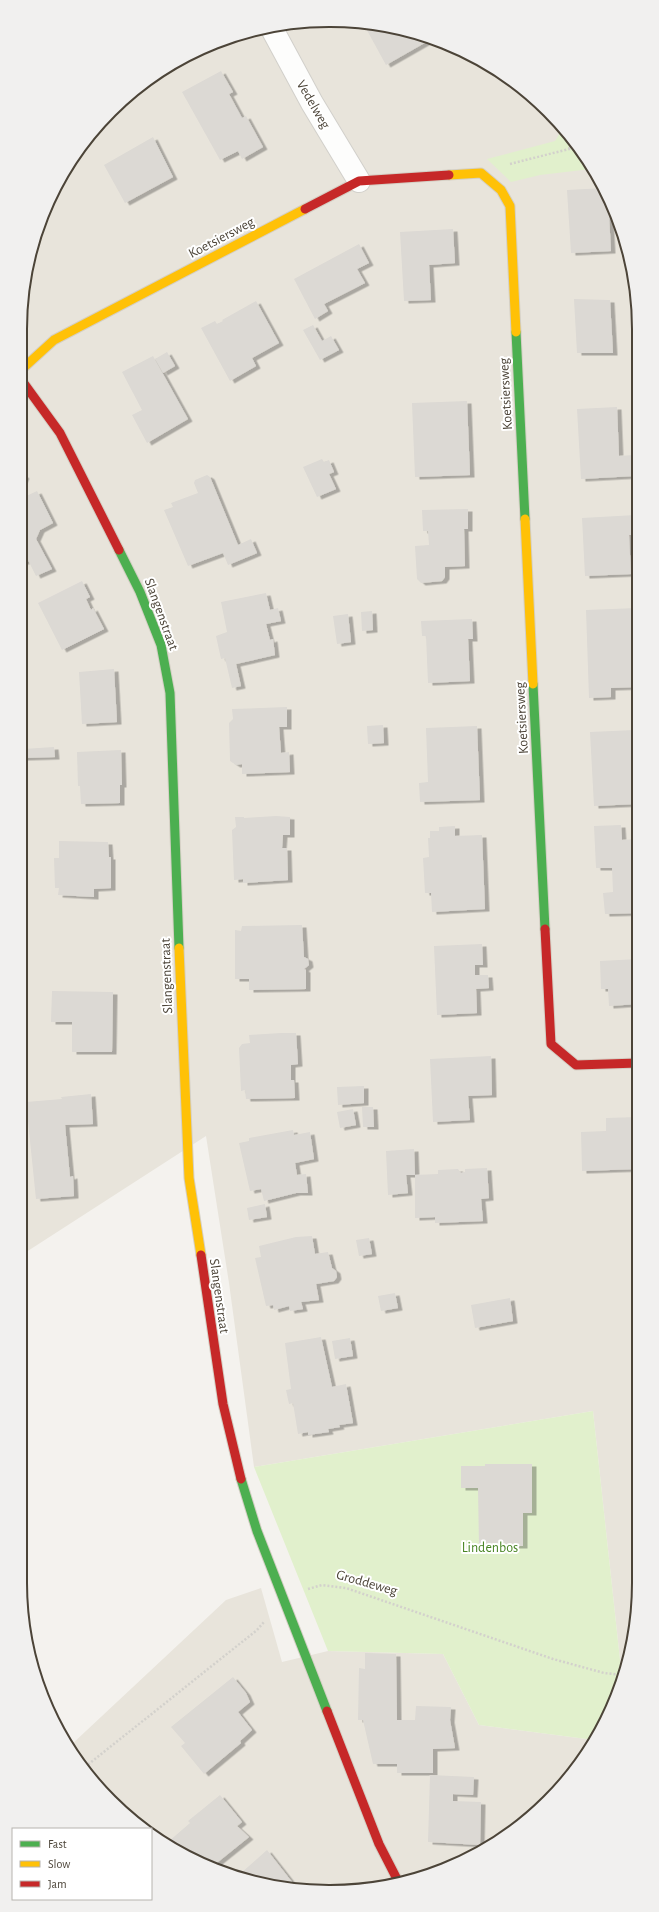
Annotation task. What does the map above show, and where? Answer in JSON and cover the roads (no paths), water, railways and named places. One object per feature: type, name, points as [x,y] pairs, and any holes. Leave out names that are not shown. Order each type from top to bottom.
[{"type":"street","name":"Vedelweg","points":[[274,32],[312,104],[359,181]]},
{"type":"street","name":"Koetsiersweg","points":[[27,365],[54,340],[359,181],[481,173],[501,190],[510,206],[551,1044],[576,1065],[632,1063]]},
{"type":"street","name":"Slangenstraat","points":[[27,388],[60,433],[140,592],[161,645],[170,693],[189,1178],[224,1412],[238,1471],[257,1530],[379,1844],[396,1877]]},
{"type":"park label","name":"Lindenbos","points":[[490,1547]]}]
